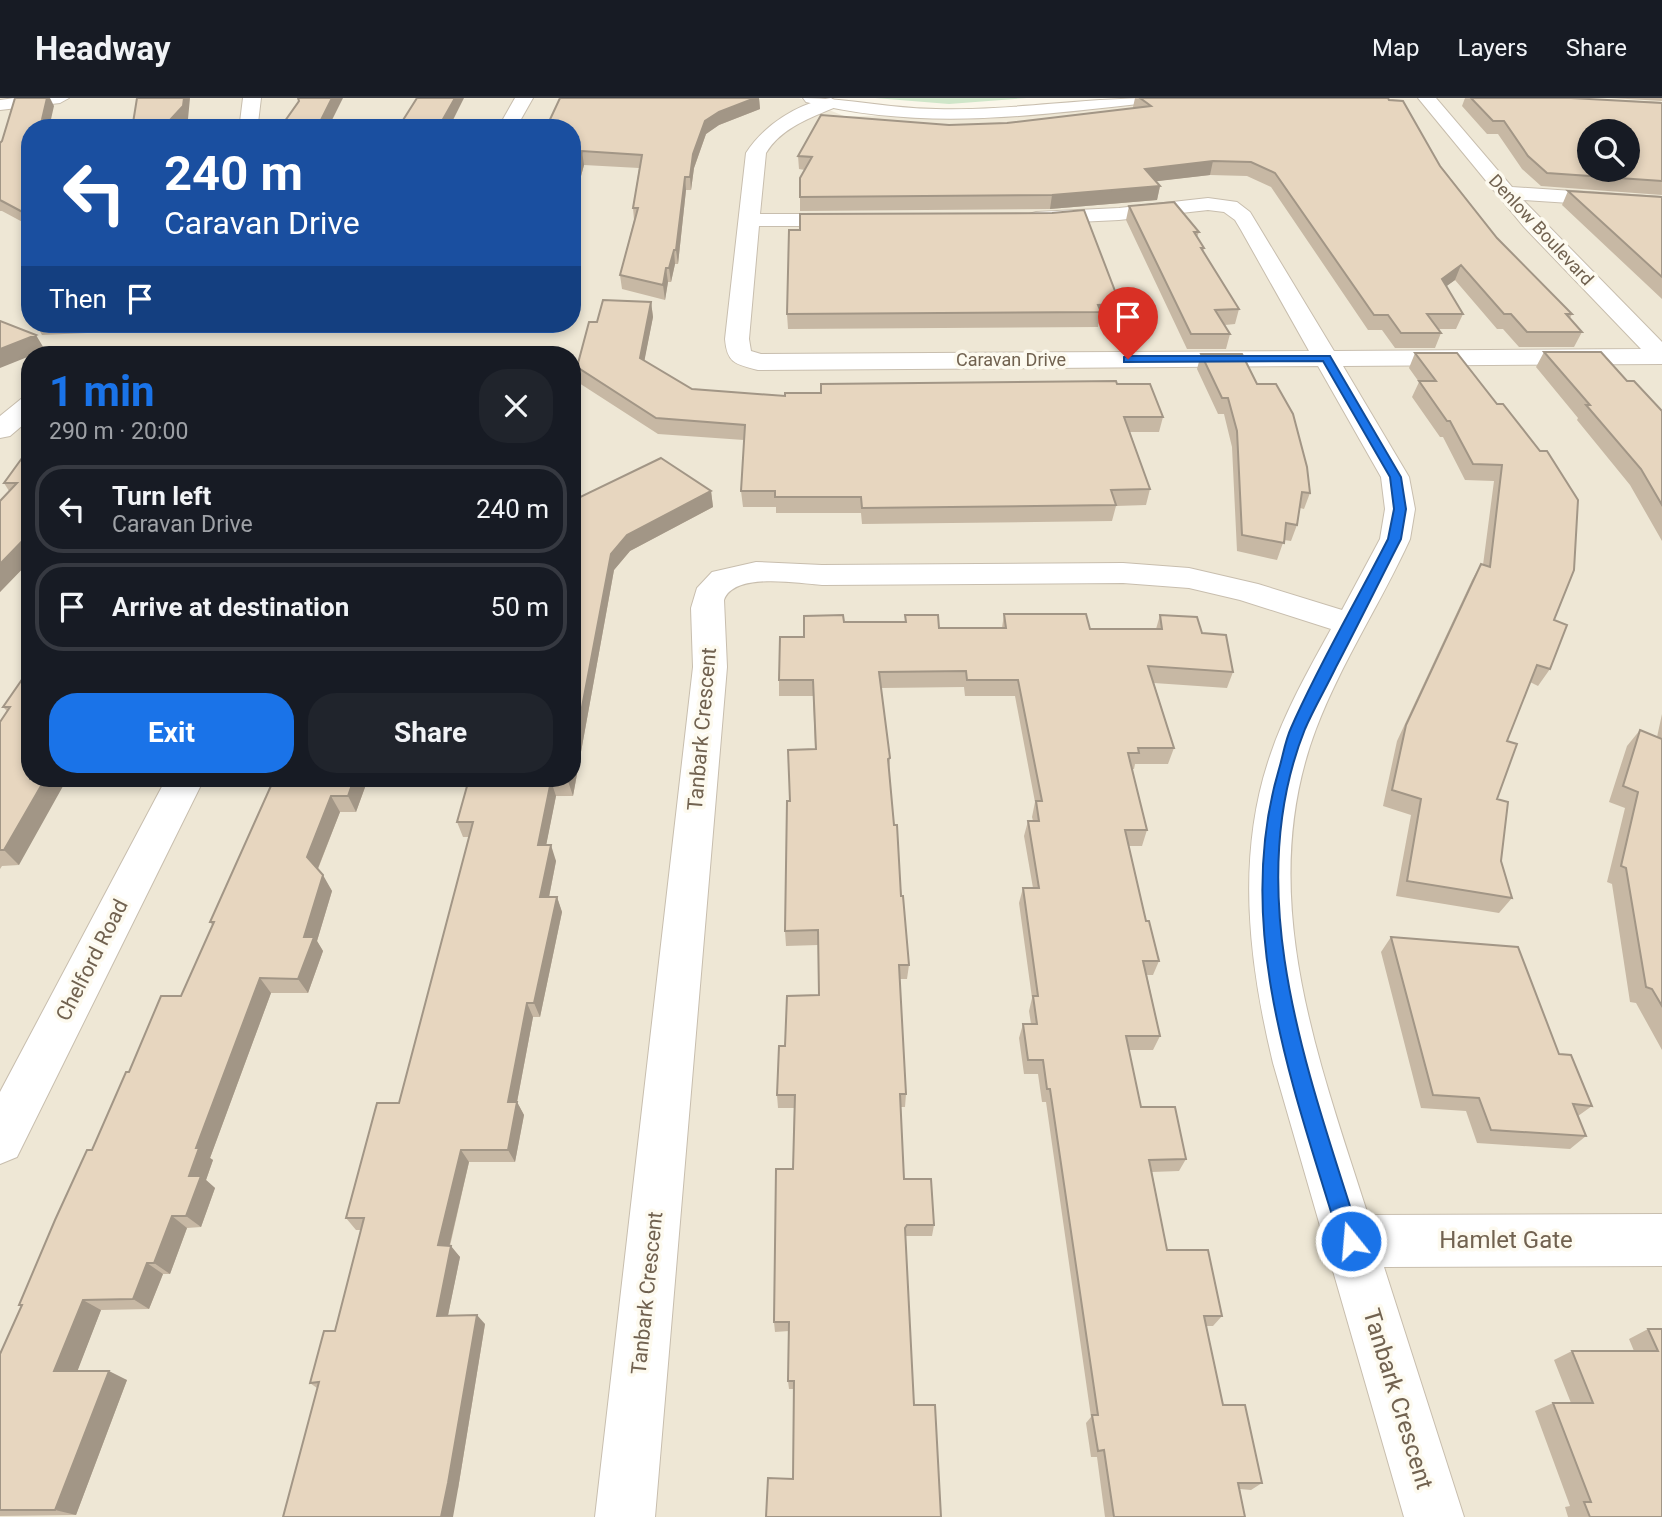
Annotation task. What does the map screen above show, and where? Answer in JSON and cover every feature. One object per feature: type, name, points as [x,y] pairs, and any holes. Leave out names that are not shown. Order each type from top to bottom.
[{"type":"street","points":[[0,105],[60,98]]},
{"type":"street","points":[[249,119],[252,98]]},
{"type":"street","points":[[512,119],[524,98]]},
{"type":"street","points":[[821,101],[889,113],[951,117],[1017,113],[1147,98]]},
{"type":"street","name":"Denlow Boulevard","points":[[1427,98],[1531,223],[1662,356]]},
{"type":"street","name":"Caravan Drive","points":[[821,101],[761,142],[756,153],[737,339],[739,355],[758,362],[1662,356]]},
{"type":"street","points":[[1506,193],[1662,203]]},
{"type":"street","name":"Tanbark Crescent","points":[[1009,218],[1119,214],[1209,204],[1230,206],[1243,216],[1395,477],[1400,509],[1391,548],[1298,730],[1276,805],[1271,887],[1272,924],[1279,991],[1296,1063],[1434,1517]]},
{"type":"street","points":[[750,220],[886,219]]},
{"type":"street","points":[[0,430],[21,412]]},
{"type":"street","name":"Tanbark Crescent","points":[[625,1517],[710,667],[708,597],[721,579],[744,573],[780,572],[822,575],[1123,573],[1189,578],[1247,591],[1350,624]]},
{"type":"street","name":"Chelford Road","points":[[0,1142],[181,787]]},
{"type":"street","name":"Hamlet Gate","points":[[1351,1241],[1662,1240]]},
{"type":"shaded area","points":[[0,98],[799,98],[844,116],[994,117],[1132,102],[1126,98],[1662,98],[1662,1517],[0,1517]]},
{"type":"green space","points":[[875,98],[1027,98],[949,104]]},
{"type":"building","points":[[15,98],[47,98],[42,119],[21,119],[21,211],[0,200],[2,141]]},
{"type":"building","points":[[137,98],[184,98],[183,106],[171,119],[134,119]]},
{"type":"building","points":[[298,98],[332,98],[322,119],[286,119],[299,101]]},
{"type":"building","points":[[417,98],[455,98],[443,119],[404,119]]},
{"type":"building","points":[[560,98],[755,98],[719,112],[705,121],[693,154],[690,177],[685,177],[676,250],[669,268],[666,268],[663,285],[620,275],[638,208],[633,208],[642,155],[582,151],[581,155],[581,119],[550,119]]},
{"type":"building","points":[[1140,98],[1388,98],[1403,101],[1440,166],[1497,238],[1572,314],[1566,314],[1582,332],[1527,332],[1511,314],[1504,314],[1461,265],[1442,279],[1463,314],[1427,314],[1441,333],[1401,333],[1388,315],[1374,315],[1275,173],[1251,162],[1213,161],[1145,169],[1160,186],[1052,195],[800,197],[800,178],[812,157],[798,156],[821,115],[949,125],[1007,123],[1151,106]]},
{"type":"building","points":[[1471,98],[1571,98],[1662,103],[1662,181],[1640,179],[1640,119],[1577,119],[1577,175],[1547,173],[1528,156],[1504,121],[1493,121]]},
{"type":"building","points":[[1568,191],[1662,197],[1662,277]]},
{"type":"building","points":[[1174,202],[1199,232],[1194,232],[1204,248],[1201,248],[1239,309],[1215,310],[1230,334],[1191,334],[1129,206]]},
{"type":"building","points":[[1084,210],[1120,304],[1098,305],[1101,312],[787,314],[789,230],[800,230],[800,214],[1052,213]]},
{"type":"building","points":[[603,300],[651,302],[640,358],[692,389],[785,396],[785,393],[821,393],[821,384],[1116,381],[1117,384],[1150,384],[1163,417],[1124,417],[1150,489],[1111,490],[1116,505],[862,508],[861,497],[775,497],[775,491],[741,491],[745,425],[656,418],[581,370],[581,352],[589,322],[597,322]]},
{"type":"building","points":[[0,321],[21,329],[21,333],[36,335],[0,349]]},
{"type":"building","points":[[1544,352],[1601,352],[1627,381],[1634,381],[1662,411],[1662,505],[1641,469]]},
{"type":"building","points":[[1415,353],[1457,353],[1497,404],[1503,404],[1540,451],[1547,451],[1578,500],[1574,570],[1554,620],[1567,625],[1550,669],[1537,665],[1507,741],[1517,744],[1497,799],[1508,802],[1501,861],[1512,898],[1407,881],[1421,799],[1392,790],[1406,725],[1481,564],[1490,567],[1502,465],[1473,464],[1450,421],[1447,421],[1419,381],[1436,381]]},
{"type":"building","points":[[1201,354],[1242,354],[1257,384],[1276,384],[1293,414],[1307,467],[1310,493],[1302,492],[1297,525],[1286,523],[1284,543],[1242,535],[1237,431],[1228,398],[1222,398]]},
{"type":"building","points":[[661,458],[711,491],[627,535],[611,554],[581,712],[581,497]]},
{"type":"building","points":[[21,459],[21,542],[0,564],[0,501],[17,483],[4,483]]},
{"type":"building","points":[[1004,614],[1086,614],[1090,629],[1162,629],[1160,615],[1197,617],[1202,633],[1226,635],[1233,672],[1148,666],[1174,748],[1138,748],[1139,753],[1128,753],[1147,830],[1125,830],[1146,921],[1149,921],[1159,961],[1143,961],[1160,1036],[1126,1036],[1141,1107],[1175,1107],[1186,1159],[1149,1160],[1167,1250],[1208,1250],[1222,1316],[1204,1316],[1223,1405],[1245,1405],[1262,1483],[1238,1483],[1245,1517],[1114,1517],[1104,1450],[1098,1451],[1092,1415],[1098,1415],[1050,1089],[1047,1089],[1043,1060],[1028,1060],[1023,1024],[1037,1024],[1033,996],[1038,996],[1023,888],[1039,888],[1028,821],[1039,821],[1036,801],[1042,801],[1018,680],[967,680],[966,671],[879,672],[890,758],[894,825],[897,825],[909,965],[899,965],[906,1094],[900,1094],[904,1179],[931,1179],[934,1225],[907,1225],[905,1228],[914,1405],[935,1405],[941,1517],[766,1517],[768,1478],[793,1479],[794,1381],[788,1381],[789,1322],[774,1322],[776,1169],[793,1169],[795,1095],[777,1095],[779,1046],[785,1046],[787,996],[819,995],[818,930],[785,931],[787,801],[790,801],[788,750],[816,749],[813,680],[779,680],[780,637],[804,637],[804,616],[843,615],[844,622],[906,622],[905,615],[938,615],[939,628],[1006,628]]},
{"type":"building","points":[[21,681],[21,787],[40,787],[4,850],[0,850],[0,722],[10,707],[3,707]]},
{"type":"building","points":[[1640,730],[1662,739],[1662,1006],[1652,989],[1646,987],[1626,868],[1621,866],[1638,792],[1623,786]]},
{"type":"building","points":[[270,787],[351,787],[348,796],[331,796],[307,857],[323,875],[304,937],[314,937],[298,979],[260,978],[196,1148],[199,1148],[189,1176],[201,1176],[186,1216],[172,1216],[154,1263],[147,1263],[133,1299],[83,1300],[54,1371],[109,1371],[55,1510],[0,1510],[0,1354],[55,1220],[87,1150],[92,1150],[126,1072],[129,1072],[161,996],[181,996],[214,922],[210,922]]},
{"type":"building","points":[[467,787],[550,787],[538,845],[551,845],[540,897],[557,897],[534,1003],[527,1003],[508,1102],[517,1102],[508,1150],[461,1150],[438,1245],[451,1246],[437,1316],[477,1315],[441,1517],[283,1517],[319,1382],[310,1383],[324,1331],[335,1331],[364,1218],[346,1218],[377,1103],[399,1103],[473,822],[457,822]]},
{"type":"building","points":[[1391,937],[1518,947],[1559,1054],[1571,1055],[1592,1106],[1573,1104],[1586,1136],[1491,1130],[1479,1098],[1433,1095]]},
{"type":"building","points":[[1648,1329],[1662,1329],[1662,1517],[1590,1517],[1584,1502],[1591,1502],[1553,1403],[1593,1403],[1572,1351],[1658,1351]]},
{"type":"route","points":[[1128,359],[1326,358],[1395,477],[1400,509],[1395,539],[1298,730],[1276,805],[1271,863],[1272,924],[1279,991],[1296,1063],[1351,1241]]}]
